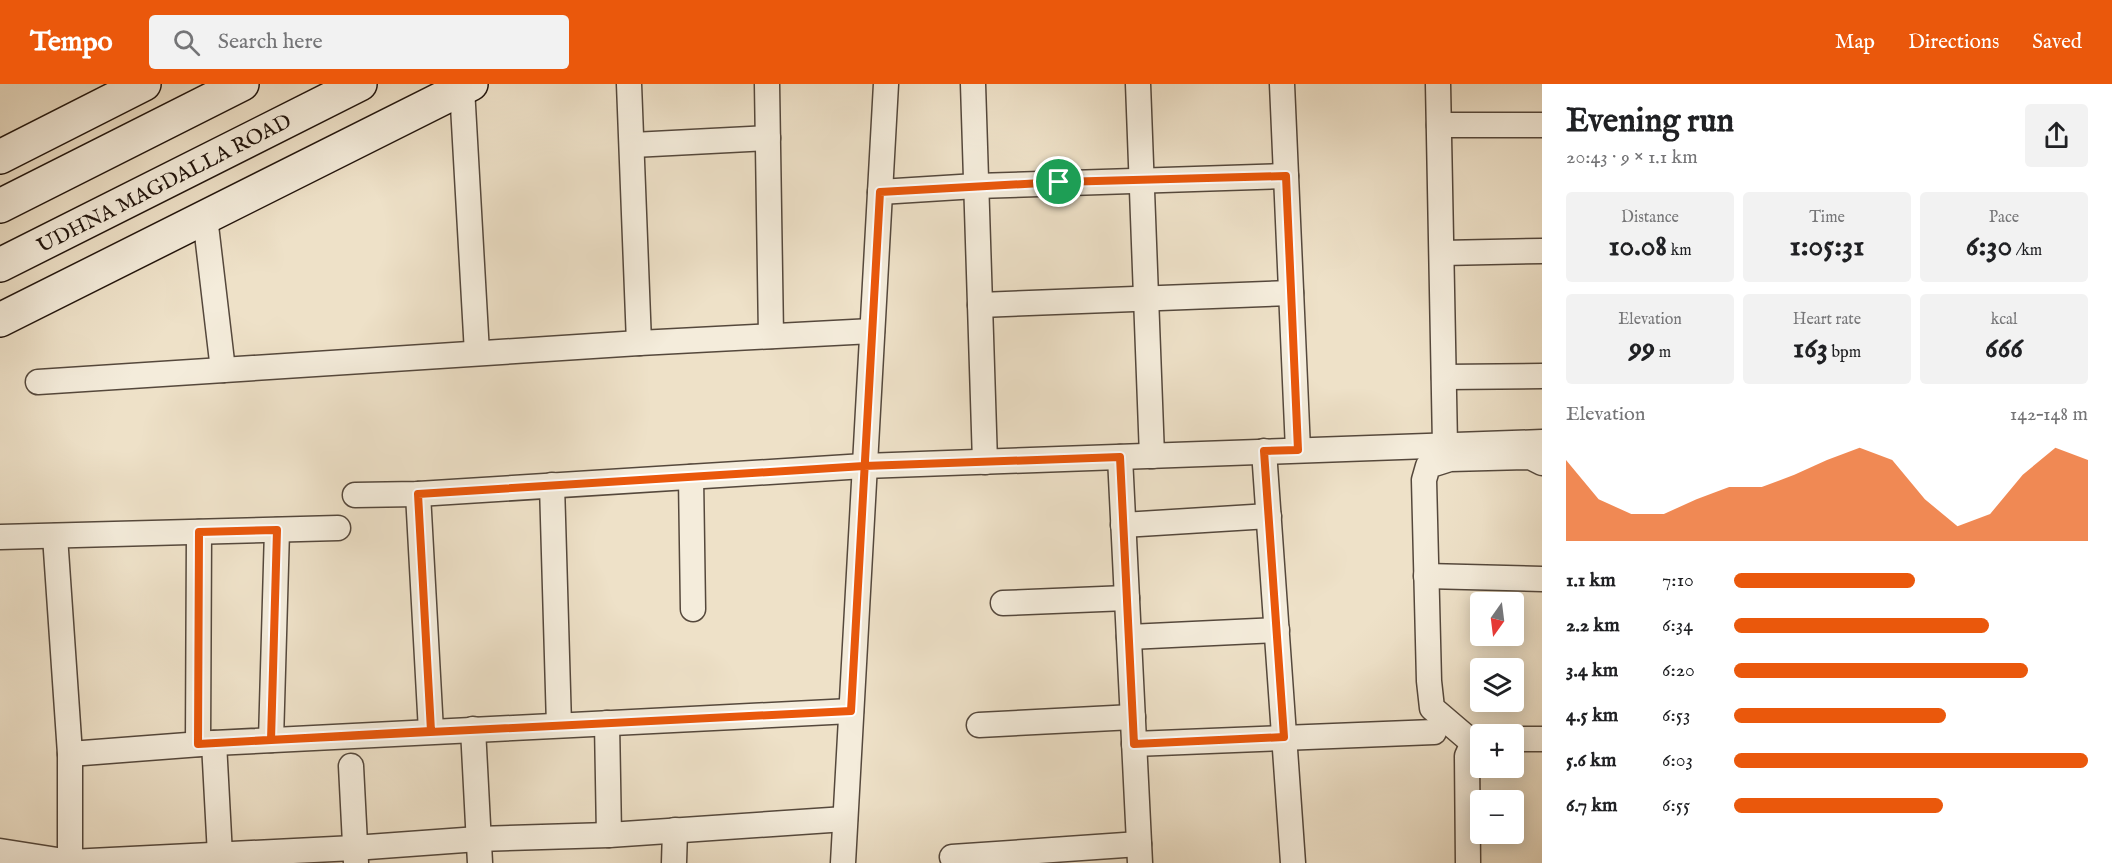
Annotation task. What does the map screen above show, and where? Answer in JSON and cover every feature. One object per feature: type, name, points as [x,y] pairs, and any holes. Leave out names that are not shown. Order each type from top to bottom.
[{"type":"street","points":[[0,157],[144,84]]},
{"type":"street","points":[[0,206],[242,84]]},
{"type":"street","name":"UDHNA MAGDALLA ROAD","points":[[0,266],[360,84]]},
{"type":"street","points":[[629,84],[639,343]]},
{"type":"street","points":[[767,84],[771,336]]},
{"type":"street","points":[[843,863],[886,84]]},
{"type":"street","points":[[973,84],[985,462]]},
{"type":"street","points":[[1138,84],[1152,456]]},
{"type":"street","points":[[1282,84],[1298,450]]},
{"type":"street","points":[[1438,84],[1445,445]]},
{"type":"street","points":[[0,320],[467,86],[477,353]]},
{"type":"street","points":[[1439,125],[1542,125]]},
{"type":"street","points":[[633,145],[768,138]]},
{"type":"street","points":[[880,192],[1142,179],[1286,176]]},
{"type":"street","points":[[205,217],[223,370]]},
{"type":"street","points":[[1442,253],[1542,251]]},
{"type":"street","points":[[980,305],[1291,293]]},
{"type":"street","points":[[38,382],[639,343],[872,331]]},
{"type":"street","points":[[1444,376],[1542,376]]},
{"type":"street","points":[[355,495],[418,494],[864,466],[1542,442]]},
{"type":"street","points":[[1264,451],[1293,863]]},
{"type":"street","points":[[952,857],[1139,853],[1120,457]]},
{"type":"street","points":[[1470,737],[1432,708],[1429,681],[1424,480],[1428,466],[1450,459],[1530,457],[1542,463]]},
{"type":"street","points":[[691,477],[693,609]]},
{"type":"street","points":[[552,485],[559,725]]},
{"type":"street","points":[[418,494],[431,731]]},
{"type":"street","points":[[1124,525],[1269,516]]},
{"type":"street","points":[[0,537],[338,528]]},
{"type":"street","points":[[271,740],[277,530]]},
{"type":"street","points":[[199,532],[206,744],[231,857]]},
{"type":"street","points":[[55,536],[70,754],[70,862]]},
{"type":"street","points":[[1426,576],[1542,579]]},
{"type":"street","points":[[1003,603],[1127,598]]},
{"type":"street","points":[[1129,637],[1277,630]]},
{"type":"street","points":[[70,754],[431,731],[851,711]]},
{"type":"street","points":[[979,725],[1133,717]]},
{"type":"street","points":[[607,723],[609,835]]},
{"type":"street","points":[[473,729],[480,863]]},
{"type":"street","points":[[1134,744],[1434,732]]},
{"type":"street","points":[[1524,739],[1542,739]]},
{"type":"street","points":[[1468,863],[1467,756],[1470,752]]},
{"type":"street","points":[[351,766],[355,856]]},
{"type":"street","points":[[0,851],[70,862],[355,856],[478,839],[609,835],[845,819]]},
{"type":"street","points":[[674,863],[675,830]]},
{"type":"route","points":[[1059,182],[880,192],[864,466],[851,711],[559,725],[271,740],[277,530],[199,532],[198,744],[351,736],[431,731],[418,494],[864,466],[1120,457],[1134,744],[1284,737],[1264,451],[1298,450],[1286,176],[1059,182]]}]
